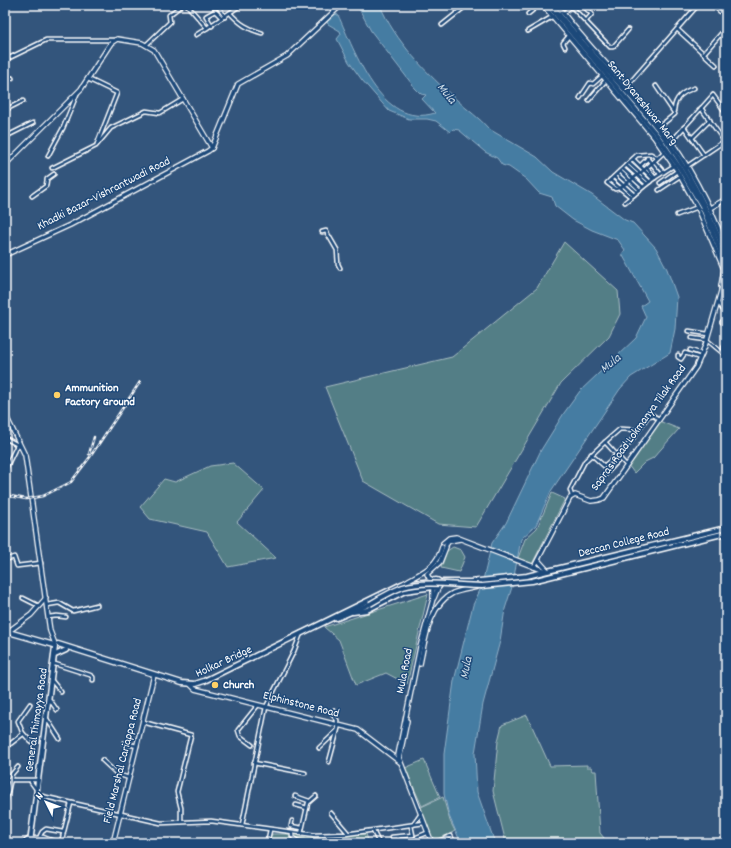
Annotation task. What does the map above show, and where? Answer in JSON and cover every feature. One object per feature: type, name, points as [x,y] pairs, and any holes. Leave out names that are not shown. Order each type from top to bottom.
[{"type":"main road","name":"Sant Dyaneshwar Marg","points":[[548,5],[657,135],[705,211],[725,266]]},
{"type":"main road","name":"Sant Dyaneshwar Marg","points":[[552,5],[660,133],[686,167],[726,256]]},
{"type":"main road","name":"Deccan College Road","points":[[436,581],[470,582],[527,576],[726,528]]},
{"type":"main road","name":"Deccan College Road","points":[[348,612],[370,604],[397,590],[409,586],[427,584],[482,586],[532,581],[726,533]]},
{"type":"main road","points":[[190,685],[204,681],[402,584],[436,581]]},
{"type":"main road","points":[[433,587],[436,581]]},
{"type":"main road","points":[[301,634],[348,612],[367,610],[405,590],[433,587],[438,588],[436,581]]},
{"type":"main road","name":"Elphinstone Road","points":[[7,631],[156,677],[190,685]]},
{"type":"main road","points":[[56,646],[156,677]]},
{"type":"main road","name":"General Thimayya Road","points":[[30,841],[56,646]]},
{"type":"main road","points":[[55,654],[66,650]]},
{"type":"main road","points":[[24,843],[30,841]]},
{"type":"street","points":[[146,45],[170,22],[168,16],[182,5]]},
{"type":"street","points":[[187,5],[207,28]]},
{"type":"street","points":[[220,5],[218,6],[223,17]]},
{"type":"street","points":[[234,5],[238,7]]},
{"type":"street","points":[[196,36],[241,5]]},
{"type":"street","points":[[212,148],[238,84],[286,56],[341,5]]},
{"type":"street","points":[[442,25],[467,5]]},
{"type":"street","points":[[522,8],[526,5]]},
{"type":"street","points":[[528,14],[540,5]]},
{"type":"street","points":[[543,5],[568,37],[654,137],[675,165],[698,207],[705,211],[726,247]]},
{"type":"street","points":[[557,5],[660,126],[686,167],[725,140],[701,108]]},
{"type":"street","points":[[564,14],[571,5],[611,48],[628,30]]},
{"type":"street","points":[[582,5],[592,14],[586,21]]},
{"type":"street","points":[[627,86],[698,5]]},
{"type":"street","points":[[712,5],[726,17]]},
{"type":"street","points":[[212,26],[206,16],[215,11],[223,17]]},
{"type":"street","points":[[230,12],[240,24],[248,29],[262,33]]},
{"type":"street","points":[[528,31],[552,17]]},
{"type":"street","points":[[704,53],[726,28]]},
{"type":"street","points":[[677,29],[716,65]]},
{"type":"street","points":[[566,47],[563,43],[568,37]]},
{"type":"street","points":[[5,60],[46,40],[132,40],[146,45],[154,50],[212,148]]},
{"type":"street","points":[[5,164],[78,92],[114,40]]},
{"type":"street","points":[[580,98],[590,83],[593,84],[602,76]]},
{"type":"street","points":[[5,82],[12,78]]},
{"type":"street","points":[[88,79],[118,93],[96,146]]},
{"type":"street","points":[[589,100],[606,80]]},
{"type":"street","points":[[726,80],[724,82],[726,84]]},
{"type":"street","points":[[656,86],[674,111]]},
{"type":"street","points":[[660,126],[674,116],[674,111],[679,97],[686,90],[694,88]]},
{"type":"street","points":[[48,156],[63,128],[78,92]]},
{"type":"street","points":[[671,142],[713,95],[726,113]]},
{"type":"street","points":[[52,168],[96,146],[111,128],[146,111],[160,113],[183,99]]},
{"type":"street","points":[[5,109],[23,101]]},
{"type":"street","points":[[692,138],[710,120]]},
{"type":"street","points":[[5,137],[32,123]]},
{"type":"street","points":[[684,127],[704,155]]},
{"type":"street","name":"Khadki Bazar-Vishrantwadi Road","points":[[5,255],[70,225],[212,148]]},
{"type":"street","points":[[657,158],[651,154],[637,155],[607,183],[614,189],[620,188],[646,170],[664,152]]},
{"type":"street","points":[[640,166],[651,154]]},
{"type":"street","points":[[648,158],[660,174]]},
{"type":"street","points":[[633,159],[646,170],[653,180]]},
{"type":"street","points":[[654,161],[664,172]]},
{"type":"street","points":[[629,162],[641,173],[653,180]]},
{"type":"street","points":[[626,165],[647,184]]},
{"type":"street","points":[[625,202],[660,174],[675,165]]},
{"type":"street","points":[[623,168],[643,187]]},
{"type":"street","points":[[620,171],[640,190]]},
{"type":"street","points":[[660,183],[677,171]]},
{"type":"street","points":[[32,196],[46,186],[47,179],[54,174]]},
{"type":"street","points":[[617,174],[637,192]]},
{"type":"street","points":[[659,190],[680,176]]},
{"type":"street","points":[[614,177],[634,195]]},
{"type":"street","points":[[620,188],[631,197]]},
{"type":"street","points":[[705,211],[726,199]]},
{"type":"street","points":[[677,215],[698,207]]},
{"type":"street","points":[[322,232],[326,231],[337,250],[338,264],[340,268]]},
{"type":"street","points":[[725,266],[726,274]]},
{"type":"street","name":"Sapras Road Lokmanya Tilak Road","points":[[723,285],[725,266]]},
{"type":"street","name":"Sapras Road Lokmanya Tilak Road","points":[[572,496],[591,501],[602,499],[659,419],[701,356],[726,274]]},
{"type":"street","points":[[723,285],[726,294]]},
{"type":"street","points":[[718,302],[726,314]]},
{"type":"street","points":[[722,322],[726,318]]},
{"type":"street","points":[[689,331],[708,334]]},
{"type":"street","points":[[692,338],[706,340],[725,355]]},
{"type":"street","points":[[690,350],[701,356]]},
{"type":"street","points":[[677,354],[681,359],[685,353],[701,356]]},
{"type":"street","points":[[5,414],[19,443],[22,446],[26,457],[50,631],[56,646]]},
{"type":"street","points":[[591,454],[604,466],[629,444],[650,415],[659,419]]},
{"type":"street","points":[[534,567],[572,496],[570,488],[584,463],[591,454],[620,429],[638,430]]},
{"type":"street","points":[[5,438],[19,443]]},
{"type":"street","points":[[605,442],[626,465]]},
{"type":"street","points":[[5,470],[19,443]]},
{"type":"street","points":[[600,480],[620,459]]},
{"type":"street","points":[[402,584],[433,565],[444,545],[452,537],[484,547],[526,565],[541,568],[548,572]]},
{"type":"street","points":[[436,581],[429,578],[428,574],[440,562],[444,545]]},
{"type":"street","points":[[5,560],[14,557],[17,566],[41,563]]},
{"type":"street","points":[[538,560],[541,568]]},
{"type":"street","points":[[421,652],[433,616],[444,599],[458,591],[482,586]]},
{"type":"street","name":"Mula Road","points":[[399,760],[403,733],[433,599],[433,587]]},
{"type":"street","points":[[433,599],[438,588]]},
{"type":"street","points":[[23,598],[39,606]]},
{"type":"street","points":[[7,631],[31,615],[46,598]]},
{"type":"street","points":[[47,605],[59,603],[73,610],[97,605]]},
{"type":"street","points":[[48,617],[66,617]]},
{"type":"street","points":[[242,826],[266,707],[301,634]]},
{"type":"street","points":[[54,664],[92,676],[93,680]]},
{"type":"street","name":"Field Marshal Cariappa Road","points":[[113,843],[143,722],[156,677]]},
{"type":"street","points":[[52,681],[61,692]]},
{"type":"street","name":"Elphinstone Road","points":[[190,685],[258,705],[358,730],[399,760]]},
{"type":"street","points":[[50,700],[57,710]]},
{"type":"street","points":[[30,704],[18,721],[18,725],[30,742]]},
{"type":"street","points":[[252,745],[240,736],[238,730],[258,705]]},
{"type":"street","points":[[329,762],[338,730],[337,720],[333,715],[334,710]]},
{"type":"street","points":[[47,719],[60,739]]},
{"type":"street","points":[[143,722],[191,736],[176,792],[181,808],[181,822]]},
{"type":"street","points":[[320,748],[338,730]]},
{"type":"street","points":[[5,748],[22,735],[23,732]]},
{"type":"street","points":[[124,743],[137,746]]},
{"type":"street","points":[[102,760],[117,774],[129,778]]},
{"type":"street","points":[[399,760],[420,815],[433,843],[451,836],[454,843]]},
{"type":"street","points":[[254,763],[305,773]]},
{"type":"street","points":[[5,804],[12,774],[18,767]]},
{"type":"street","points":[[5,780],[31,782],[39,780]]},
{"type":"street","points":[[31,782],[38,790]]},
{"type":"street","points":[[37,795],[120,815],[161,823],[211,821],[301,834],[348,834],[412,826],[424,823]]},
{"type":"street","points":[[295,796],[309,801]]},
{"type":"street","points":[[301,834],[309,801],[316,796]]},
{"type":"street","points":[[62,843],[63,832],[71,803]]},
{"type":"street","points":[[296,805],[307,808]]},
{"type":"street","points":[[331,812],[348,834]]},
{"type":"street","points":[[392,837],[413,835],[412,826],[420,815]]},
{"type":"street","points":[[292,821],[292,836],[297,841],[305,843]]},
{"type":"street","points":[[292,826],[302,828]]},
{"type":"street","points":[[30,841],[40,836],[42,832],[46,830],[63,832]]},
{"type":"street","points":[[267,843],[270,830]]},
{"type":"street","points":[[373,830],[379,843]]},
{"type":"street","points":[[416,837],[427,832]]},
{"type":"street","points":[[40,836],[58,843]]},
{"type":"street","points":[[398,837],[399,843]]},
{"type":"green space","points":[[564,242],[618,291],[620,314],[609,336],[561,383],[476,527],[438,524],[363,481],[325,387],[452,357],[537,288]]},
{"type":"green space","points":[[659,421],[679,429],[653,458],[645,462],[634,473],[628,465]]},
{"type":"green space","points":[[233,463],[264,490],[237,522],[276,558],[228,567],[207,532],[150,519],[140,507],[164,479],[175,482],[210,466]]},
{"type":"green space","points":[[552,493],[565,499],[532,564],[518,558],[525,539],[537,528]]},
{"type":"green space","points":[[453,547],[461,550],[465,557],[459,572],[441,568],[447,551]]},
{"type":"green space","points":[[428,594],[407,684],[386,673],[356,685],[339,640],[324,627]]},
{"type":"green space","points":[[527,715],[550,766],[587,765],[587,767],[591,767],[593,771],[596,771],[600,833],[608,843],[506,843],[493,791],[498,741],[502,725]]},
{"type":"green space","points":[[424,760],[440,797],[422,806],[405,768]]},
{"type":"green space","points":[[443,797],[450,821],[455,831],[433,843],[419,808]]},
{"type":"green space","points":[[272,834],[366,834],[369,843],[267,843]]},
{"type":"water","name":"Mula","points":[[357,5],[380,5],[394,31],[413,56],[435,80],[482,121],[489,129],[537,157],[553,172],[592,195],[625,220],[633,223],[656,248],[667,269],[677,297],[675,329],[670,353],[631,377],[620,389],[551,491],[536,525],[521,539],[512,587],[505,609],[500,641],[483,704],[475,753],[477,792],[495,843],[461,843],[449,816],[444,794],[444,754],[454,681],[473,605],[481,588],[492,543],[506,523],[541,450],[564,413],[580,391],[636,338],[646,317],[641,306],[648,301],[622,254],[625,250],[618,240],[592,230],[573,220],[555,206],[552,197],[539,193],[526,179],[509,167],[502,165],[497,158],[485,152],[459,130],[453,129],[450,132],[436,121],[427,119],[409,119],[389,111],[362,80],[349,62],[337,39],[341,34],[340,31],[328,24],[326,20],[333,13],[338,15],[362,66],[373,84],[385,99],[399,110],[416,115],[435,113],[422,99],[426,95],[421,94],[415,88],[371,31]]},
{"type":"railway","points":[[5,495],[26,499],[43,496],[71,482],[90,457],[140,382]]},
{"type":"railway","points":[[89,454],[94,437]]},
{"type":"place","name":"Ammunition Factory Ground","points":[[57,395]]},
{"type":"place","name":"Church","points":[[215,685]]}]
